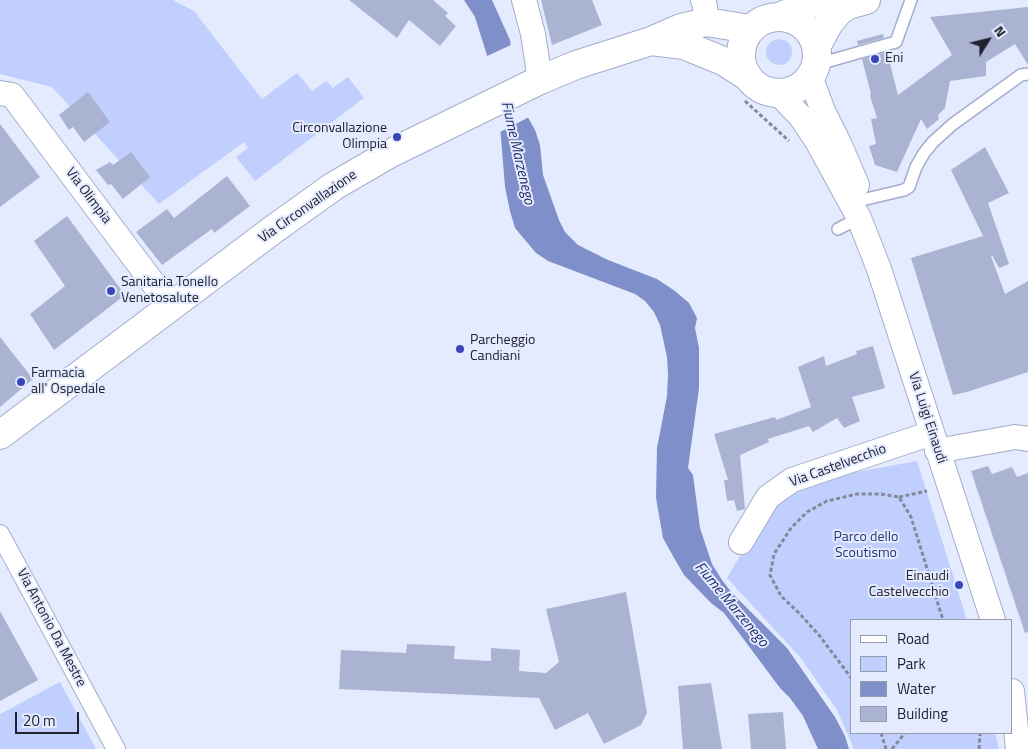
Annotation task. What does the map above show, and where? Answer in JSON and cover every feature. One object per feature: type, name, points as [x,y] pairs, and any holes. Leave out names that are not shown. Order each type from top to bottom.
[{"type":"street","points":[[524,0],[533,34],[540,80]]},
{"type":"street","points":[[779,17],[820,0]]},
{"type":"street","points":[[813,63],[811,35],[803,25],[792,19],[767,18],[750,29],[744,40],[741,52],[745,91],[761,88],[767,98],[796,88],[813,63],[828,23],[839,11],[848,5],[866,0]]},
{"type":"street","name":"Via Circonvallazione","points":[[0,435],[274,229],[334,186],[389,154],[540,80],[576,65],[651,41],[681,28],[704,11],[750,29]]},
{"type":"street","name":"Via Circonvallazione","points":[[651,41],[684,45],[722,61],[745,91]]},
{"type":"street","name":"Via Luigi Einaudi","points":[[813,63],[823,111],[852,170],[860,209],[993,619]]},
{"type":"street","name":"Via Olimpia","points":[[0,93],[12,95],[171,307]]},
{"type":"street","name":"Via Luigi Einaudi","points":[[767,98],[801,118],[860,209]]},
{"type":"street","name":"Via Castelvecchio","points":[[741,542],[768,498],[792,480],[935,442],[1015,437],[1028,440]]},
{"type":"street","name":"Via Antonio Da Mestre","points":[[0,534],[116,749]]},
{"type":"street","points":[[1013,698],[1019,749],[1028,744]]},
{"type":"lane","points":[[813,63],[896,42],[911,0]]},
{"type":"lane","points":[[838,229],[860,209],[909,187],[916,167],[933,142],[953,124],[1021,75],[1028,74]]},
{"type":"path","points":[[745,91],[767,98]]},
{"type":"path","points":[[745,91],[789,142]]},
{"type":"path","points":[[850,676],[819,635],[781,596],[770,575],[774,554],[791,528],[807,512],[827,501],[857,494],[881,494],[899,497],[949,485]]},
{"type":"path","points":[[899,497],[911,517],[943,619]]},
{"type":"path","points":[[882,734],[886,749]]},
{"type":"path","points":[[892,749],[905,734]]},
{"type":"path","points":[[979,749],[980,734]]},
{"type":"green space","points":[[0,0],[173,0],[194,11],[262,99],[297,73],[312,91],[326,81],[333,88],[348,77],[364,98],[255,181],[236,157],[248,148],[244,142],[159,204],[52,87],[0,74]]},
{"type":"green space","points":[[779,39],[788,43],[792,52],[788,61],[779,65],[770,61],[766,52],[770,43]]},
{"type":"green space","name":"Parco dello Scoutismo","points":[[917,461],[967,619],[850,619],[850,734],[995,734],[999,749],[854,749],[837,710],[800,657],[727,578],[772,501],[795,483]]},
{"type":"green space","points":[[60,682],[96,749],[0,749],[0,714]]},
{"type":"water","name":"Fiume Marzenego","points":[[464,0],[492,0],[510,40],[515,71],[516,96],[535,130],[540,145],[543,175],[565,232],[578,245],[608,260],[657,279],[689,303],[697,318],[695,328],[699,348],[699,388],[688,468],[693,475],[700,528],[712,564],[732,593],[787,648],[835,717],[845,736],[849,749],[818,749],[803,716],[790,698],[780,688],[724,613],[711,603],[684,575],[663,538],[656,498],[657,448],[667,396],[668,374],[667,357],[660,325],[654,312],[645,301],[635,294],[548,261],[536,253],[515,228],[505,187],[498,101],[490,65],[475,17]]},
{"type":"pier","points":[[513,44],[519,96],[531,116],[498,133],[495,101],[485,57]]},
{"type":"building","points":[[349,0],[433,0],[448,13],[445,16],[456,26],[440,46],[409,20],[397,38]]},
{"type":"building","points":[[541,0],[592,0],[602,25],[552,45]]},
{"type":"building","points":[[1028,7],[1028,65],[1015,44],[986,62],[986,76],[950,81],[945,108],[938,115],[939,119],[927,129],[921,119],[897,172],[875,165],[869,146],[876,144],[871,119],[877,118],[862,59],[887,52],[898,95],[952,55],[930,17]]},
{"type":"building","points":[[883,34],[884,38],[858,45],[857,41]]},
{"type":"building","points":[[88,92],[110,122],[84,142],[73,127],[69,130],[59,115]]},
{"type":"building","points":[[0,124],[40,177],[0,207]]},
{"type":"building","points":[[985,147],[1009,193],[988,203],[1009,264],[999,268],[991,256],[1005,294],[1028,281],[1028,372],[953,395],[911,258],[983,236],[951,170]]},
{"type":"building","points":[[131,152],[150,177],[123,199],[96,170],[110,162],[113,165]]},
{"type":"building","points":[[227,176],[250,206],[214,233],[212,229],[162,265],[136,232],[167,209],[174,218]]},
{"type":"building","points":[[67,216],[125,295],[54,350],[30,314],[65,286],[34,241]]},
{"type":"building","points":[[0,337],[33,379],[0,407]]},
{"type":"building","points":[[873,346],[885,388],[852,397],[860,421],[844,428],[837,418],[813,432],[809,426],[768,439],[769,442],[740,455],[745,509],[737,511],[734,500],[727,501],[724,480],[728,480],[714,434],[775,417],[776,420],[811,407],[798,367],[824,356],[826,366],[857,354],[856,351]]},
{"type":"building","points":[[988,466],[992,474],[1012,467],[1017,477],[1028,473],[1028,632],[1025,633],[971,471]]},
{"type":"building","points":[[626,592],[647,713],[641,725],[604,744],[588,713],[555,730],[539,698],[339,689],[341,650],[406,653],[407,644],[455,646],[454,659],[491,661],[491,648],[520,650],[519,671],[546,673],[559,662],[546,609]]},
{"type":"building","points":[[0,611],[38,680],[0,701]]},
{"type":"building","points":[[711,683],[722,749],[683,749],[678,686]]},
{"type":"building","points":[[783,712],[786,749],[751,749],[748,714]]},
{"type":"place","name":"Eni","points":[[875,59]]},
{"type":"place","name":"Circonvallazione Olimpia","points":[[397,137]]},
{"type":"place","name":"Sanitaria Tonello Venetosalute","points":[[111,291]]},
{"type":"place","name":"Parcheggio Candiani","points":[[460,349]]},
{"type":"place","name":"Farmacia all' Ospedale","points":[[21,382]]},
{"type":"place","name":"Einaudi Castelvecchio","points":[[959,585]]}]
